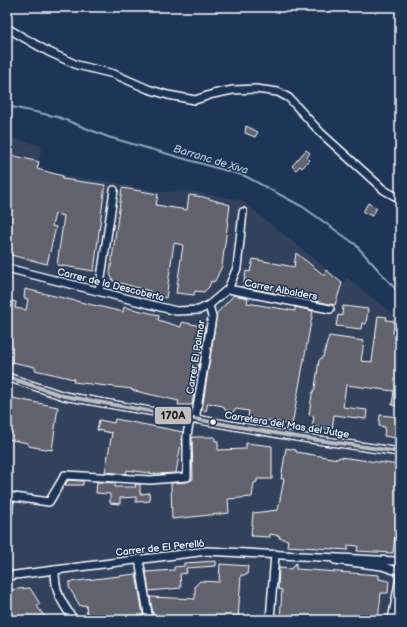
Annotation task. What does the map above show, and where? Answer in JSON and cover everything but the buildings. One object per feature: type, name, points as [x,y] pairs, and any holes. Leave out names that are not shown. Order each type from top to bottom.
[{"type":"street","points":[[7,28],[47,52],[77,65],[114,74],[148,89],[168,95],[195,100],[213,94],[233,90],[256,89],[278,92],[289,98],[321,134],[384,190],[400,199]]},
{"type":"street","points":[[99,291],[114,190]]},
{"type":"street","points":[[209,305],[228,289],[237,268],[242,212]]},
{"type":"street","name":"Carrer de la Descoberta","points":[[7,268],[176,311],[191,311],[209,305]]},
{"type":"street","name":"Carrer Albalders","points":[[228,289],[330,309]]},
{"type":"street","name":"Carrer El Palmar","points":[[7,496],[49,502],[65,475],[143,480],[187,477],[188,435],[212,317],[209,305]]},
{"type":"street","name":"Carretera del Mas del Jutge","points":[[7,377],[61,396],[297,437],[400,452]]},
{"type":"street","name":"Carrer de El Perelló","points":[[7,576],[139,558],[207,551],[398,559]]},
{"type":"street","points":[[270,620],[275,554]]},
{"type":"street","name":"Carrer de El Perelló","points":[[317,556],[347,563],[382,566],[394,570]]},
{"type":"street","points":[[139,558],[149,620]]},
{"type":"street","points":[[392,620],[400,576],[394,570],[398,559]]},
{"type":"street","points":[[55,570],[55,588],[72,619]]},
{"type":"shaded area","points":[[7,137],[42,146],[37,169],[63,176],[106,181],[161,192],[190,191],[241,200],[344,283],[346,277],[400,320],[400,620],[7,620]]},
{"type":"waterway","name":"Barranc de Xiva","points":[[7,106],[58,117],[108,137],[245,176],[303,207],[355,244],[400,294]]},
{"type":"transit line","name":"170A","points":[[7,377],[64,396],[297,437],[400,452]]}]
